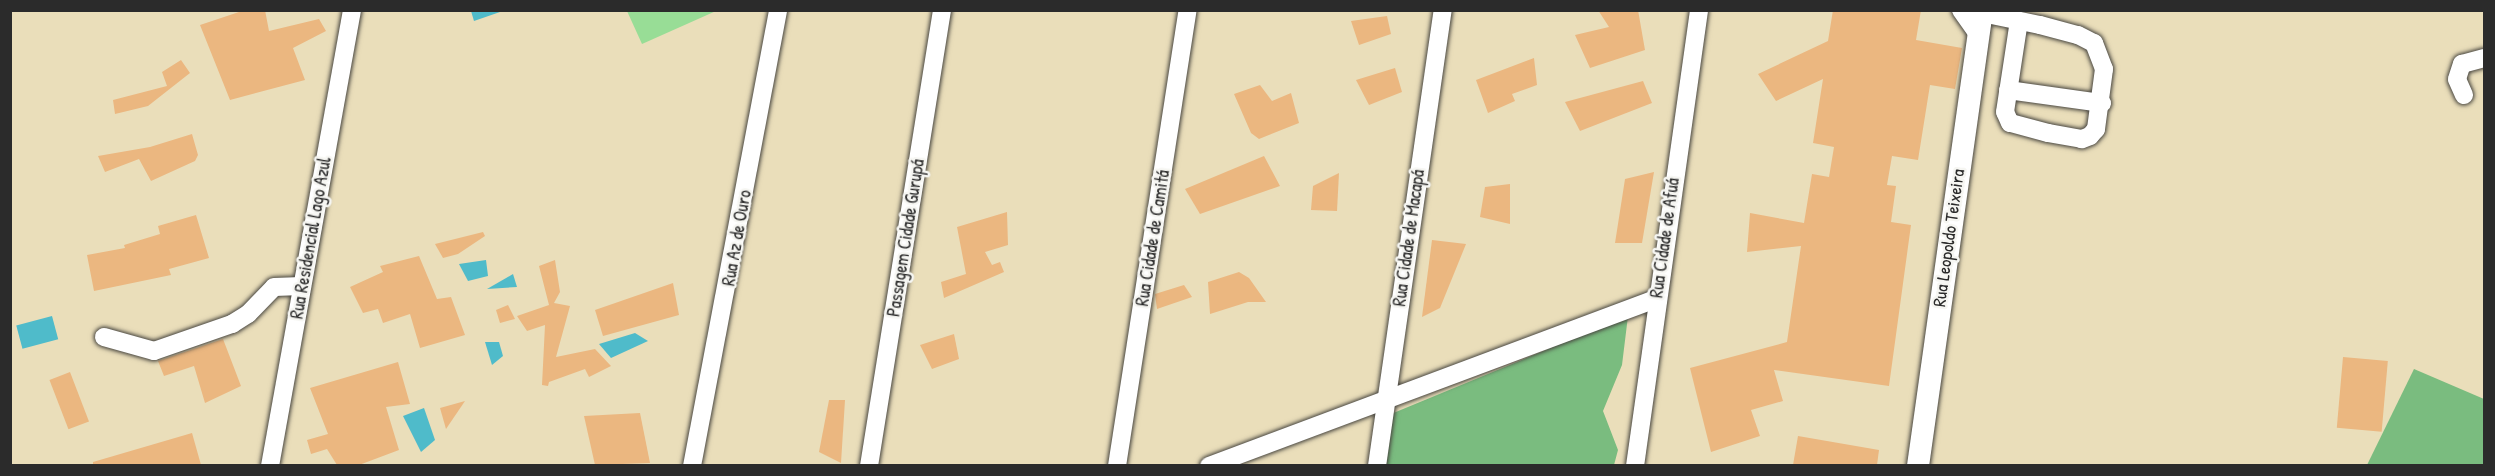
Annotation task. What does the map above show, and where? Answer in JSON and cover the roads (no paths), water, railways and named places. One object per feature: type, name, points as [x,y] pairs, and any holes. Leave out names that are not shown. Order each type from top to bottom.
[{"type":"main road","name":"Rua Leopoldo Teixeira","points":[[1918,465],[1976,17]]},
{"type":"street","name":"Rua Residencial Lago Azul","points":[[270,465],[352,10]]},
{"type":"street","name":"Rua Az de Ouro","points":[[692,465],[778,10]]},
{"type":"street","name":"Passagem Cidade Gurupá","points":[[869,465],[942,10]]},
{"type":"street","name":"Rua Cidade de Camitá","points":[[1117,465],[1188,10]]},
{"type":"street","name":"Rua Cidade de Macapá","points":[[1377,465],[1443,10]]},
{"type":"street","name":"Rua Cidade de Afuá","points":[[1635,465],[1656,299],[1699,10]]},
{"type":"street","points":[[1976,17],[2019,21],[2094,43],[2104,69],[2102,103],[2096,129],[2082,139],[2010,123],[2005,112],[2019,21]]},
{"type":"street","points":[[2464,95],[2457,79],[2462,64],[2484,58]]},
{"type":"street","points":[[2008,90],[2102,103]]},
{"type":"street","points":[[104,337],[154,351],[242,319],[274,287],[302,286]]},
{"type":"street","points":[[1209,465],[1656,299]]},
{"type":"water","points":[[471,11],[500,11],[500,12],[474,21]]},
{"type":"water","points":[[486,260],[488,276],[468,281],[459,264]]},
{"type":"water","points":[[513,274],[517,287],[487,289]]},
{"type":"water","points":[[52,316],[58,339],[22,349],[16,326]]},
{"type":"water","points":[[635,333],[648,341],[611,358],[599,344]]},
{"type":"water","points":[[485,342],[499,342],[503,356],[492,365]]},
{"type":"water","points":[[424,408],[435,440],[421,452],[403,416]]}]
